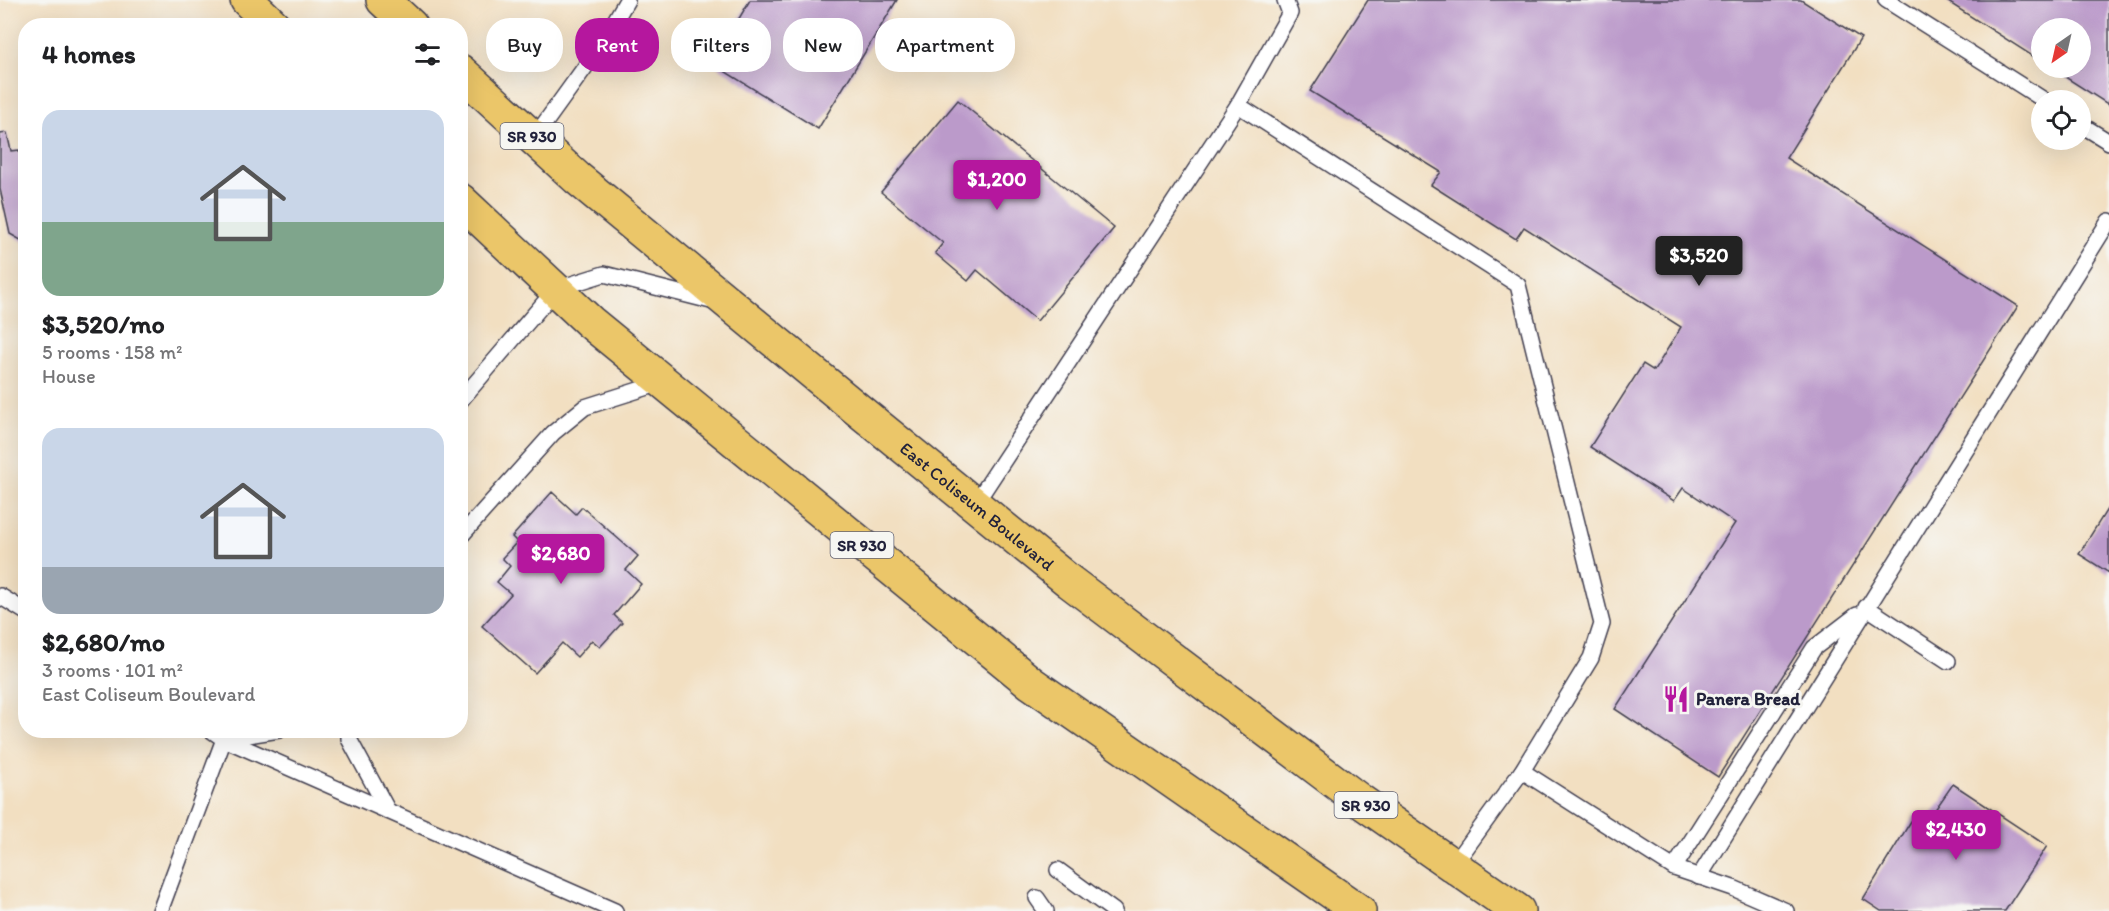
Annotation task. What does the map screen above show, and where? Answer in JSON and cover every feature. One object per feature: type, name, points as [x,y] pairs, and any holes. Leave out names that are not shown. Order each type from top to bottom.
[{"type":"highway","points":[[247,0],[266,18]]},
{"type":"highway","points":[[383,0],[402,18]]},
{"type":"highway","name":"East Coliseum Boulevard","points":[[468,78],[577,178],[1070,582],[1359,800],[1518,911]]},
{"type":"highway","name":"SR 930","points":[[468,208],[590,322],[1031,683],[1359,911]]},
{"type":"lane","points":[[534,138],[601,45],[627,0]]},
{"type":"lane","points":[[975,504],[1238,105],[1290,13],[1285,0]]},
{"type":"lane","points":[[1886,0],[2031,92]]},
{"type":"lane","points":[[1238,105],[1518,285],[1602,624],[1591,658],[1522,771],[1453,866]]},
{"type":"lane","points":[[2091,131],[2109,142]]},
{"type":"lane","points":[[1699,877],[2109,221]]},
{"type":"lane","points":[[468,392],[556,290],[604,274],[735,308]]},
{"type":"lane","points":[[468,528],[553,433],[585,407],[664,382]]},
{"type":"lane","points":[[0,596],[18,607]]},
{"type":"lane","points":[[1674,868],[1814,648],[1866,608]]},
{"type":"lane","points":[[1866,608],[1948,661]]},
{"type":"lane","points":[[160,911],[218,738]]},
{"type":"lane","points":[[231,738],[388,811],[615,911]]},
{"type":"lane","points":[[349,738],[388,811]]},
{"type":"lane","points":[[1522,771],[1674,868],[1733,888],[1785,911]]},
{"type":"lane","points":[[1058,870],[1114,911]]},
{"type":"building","points":[[750,0],[897,0],[886,18],[875,18],[875,36],[863,56],[863,18],[783,18],[783,72],[853,72],[818,129],[726,72],[771,72],[771,18],[739,18]]},
{"type":"building","points":[[1368,0],[1801,0],[1861,38],[1786,158],[2018,306],[1718,777],[1615,709],[1735,523],[1683,488],[1674,501],[1590,447],[1643,364],[1654,371],[1681,327],[1524,227],[1516,239],[1431,185],[1441,172],[1310,91]]},
{"type":"building","points":[[1945,0],[2109,0],[2109,105],[2091,94],[2091,90],[2085,90],[2067,78],[2091,78],[2091,18],[2031,18],[2031,55]]},
{"type":"building","points":[[958,100],[1114,228],[1037,321],[977,270],[968,281],[935,253],[943,243],[881,192]]},
{"type":"building","points":[[7,133],[11,151],[18,150],[18,238],[10,234],[0,189],[0,134]]},
{"type":"building","points":[[552,492],[576,514],[582,507],[638,556],[626,570],[641,584],[614,615],[622,623],[600,647],[592,640],[577,657],[562,643],[535,673],[482,626],[511,594],[497,582],[510,566],[502,558],[517,542],[512,537]]},
{"type":"building","points":[[2109,506],[2109,573],[2079,554]]},
{"type":"building","points":[[1953,784],[2047,846],[2005,911],[1881,911],[1863,899],[1916,813],[1928,820]]},
{"type":"place","name":"Panera Bread","points":[[1676,699]]}]
